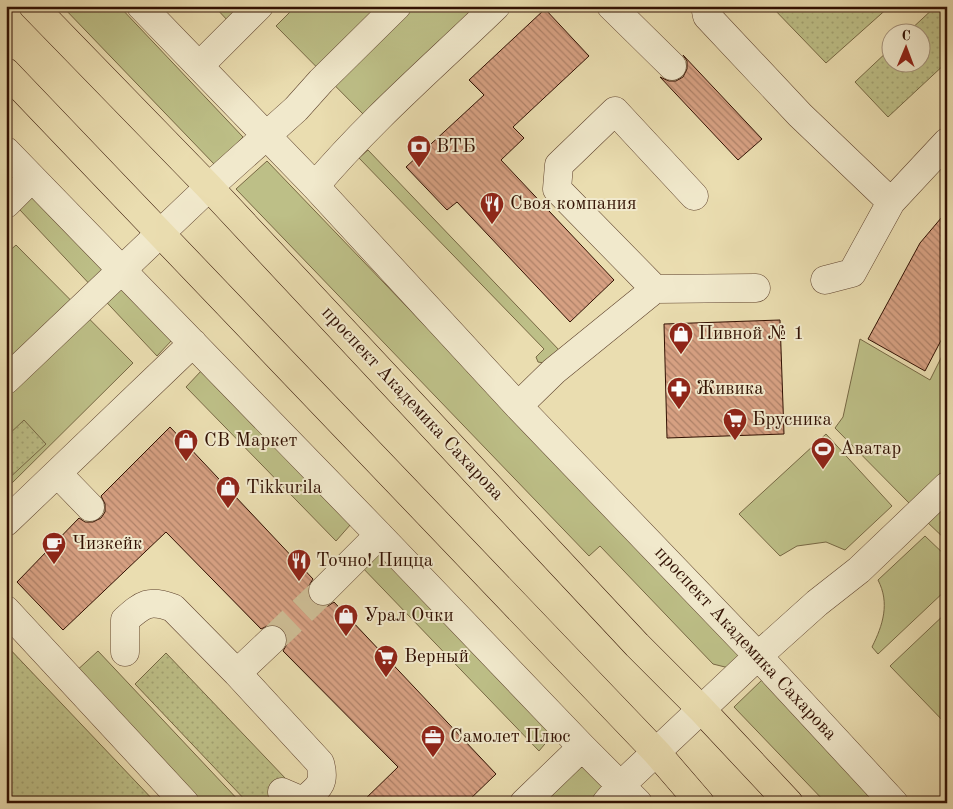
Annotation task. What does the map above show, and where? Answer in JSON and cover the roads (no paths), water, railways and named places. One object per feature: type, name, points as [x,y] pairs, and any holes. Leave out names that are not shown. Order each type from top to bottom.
[{"type":"main road","name":"проспект Академика Сахарова","points":[[33,6],[209,187],[637,645],[701,709],[789,803]]},
{"type":"main road","points":[[6,72],[657,753],[700,803]]},
{"type":"street","name":"проспект Академика Сахарова","points":[[141,6],[315,186],[518,406],[758,656],[894,803]]},
{"type":"street","points":[[199,66],[260,6]]},
{"type":"street","points":[[6,380],[209,187],[296,109],[321,81],[397,6]]},
{"type":"street","points":[[315,186],[362,134],[496,6]]},
{"type":"street","points":[[610,6],[672,66]]},
{"type":"street","points":[[705,6],[707,16],[800,115],[891,202]]},
{"type":"street","points":[[655,289],[558,189],[559,165],[615,111],[694,196]]},
{"type":"street","points":[[825,280],[852,273],[891,202],[947,142]]},
{"type":"street","points":[[6,151],[582,747],[622,797],[657,753],[701,709],[817,603],[859,570],[947,486]]},
{"type":"street","points":[[6,204],[32,178]]},
{"type":"street","points":[[518,406],[554,371],[655,289],[756,288]]},
{"type":"street","points":[[6,522],[58,474],[192,342]]},
{"type":"street","points":[[58,474],[90,507]]},
{"type":"street","points":[[324,591],[379,535]]},
{"type":"street","points":[[125,652],[125,620],[141,606],[160,603],[173,608],[320,763],[323,774],[320,786],[303,801],[282,792]]},
{"type":"street","points":[[6,610],[185,803]]},
{"type":"street","points":[[236,673],[272,640]]},
{"type":"street","points":[[524,803],[582,747]]},
{"type":"tunnel","points":[[272,640],[323,591]]},
{"type":"place","name":"ВТБ","points":[[419,168]]},
{"type":"place","name":"Своя компания","points":[[492,225]]},
{"type":"place","name":"Пивной № 1","points":[[681,355]]},
{"type":"place","name":"Живика","points":[[679,410]]},
{"type":"place","name":"Брусника","points":[[735,441]]},
{"type":"place","name":"СВ Маркет","points":[[186,462]]},
{"type":"place","name":"Аватар","points":[[823,470]]},
{"type":"place","name":"Tikkurila","points":[[228,509]]},
{"type":"place","name":"Чизкейк","points":[[54,565]]},
{"type":"place","name":"Точно! Пицца","points":[[299,582]]},
{"type":"place","name":"Урал Очки","points":[[346,637]]},
{"type":"place","name":"Верный","points":[[386,678]]},
{"type":"place","name":"Самолет Плюс","points":[[433,758]]}]
